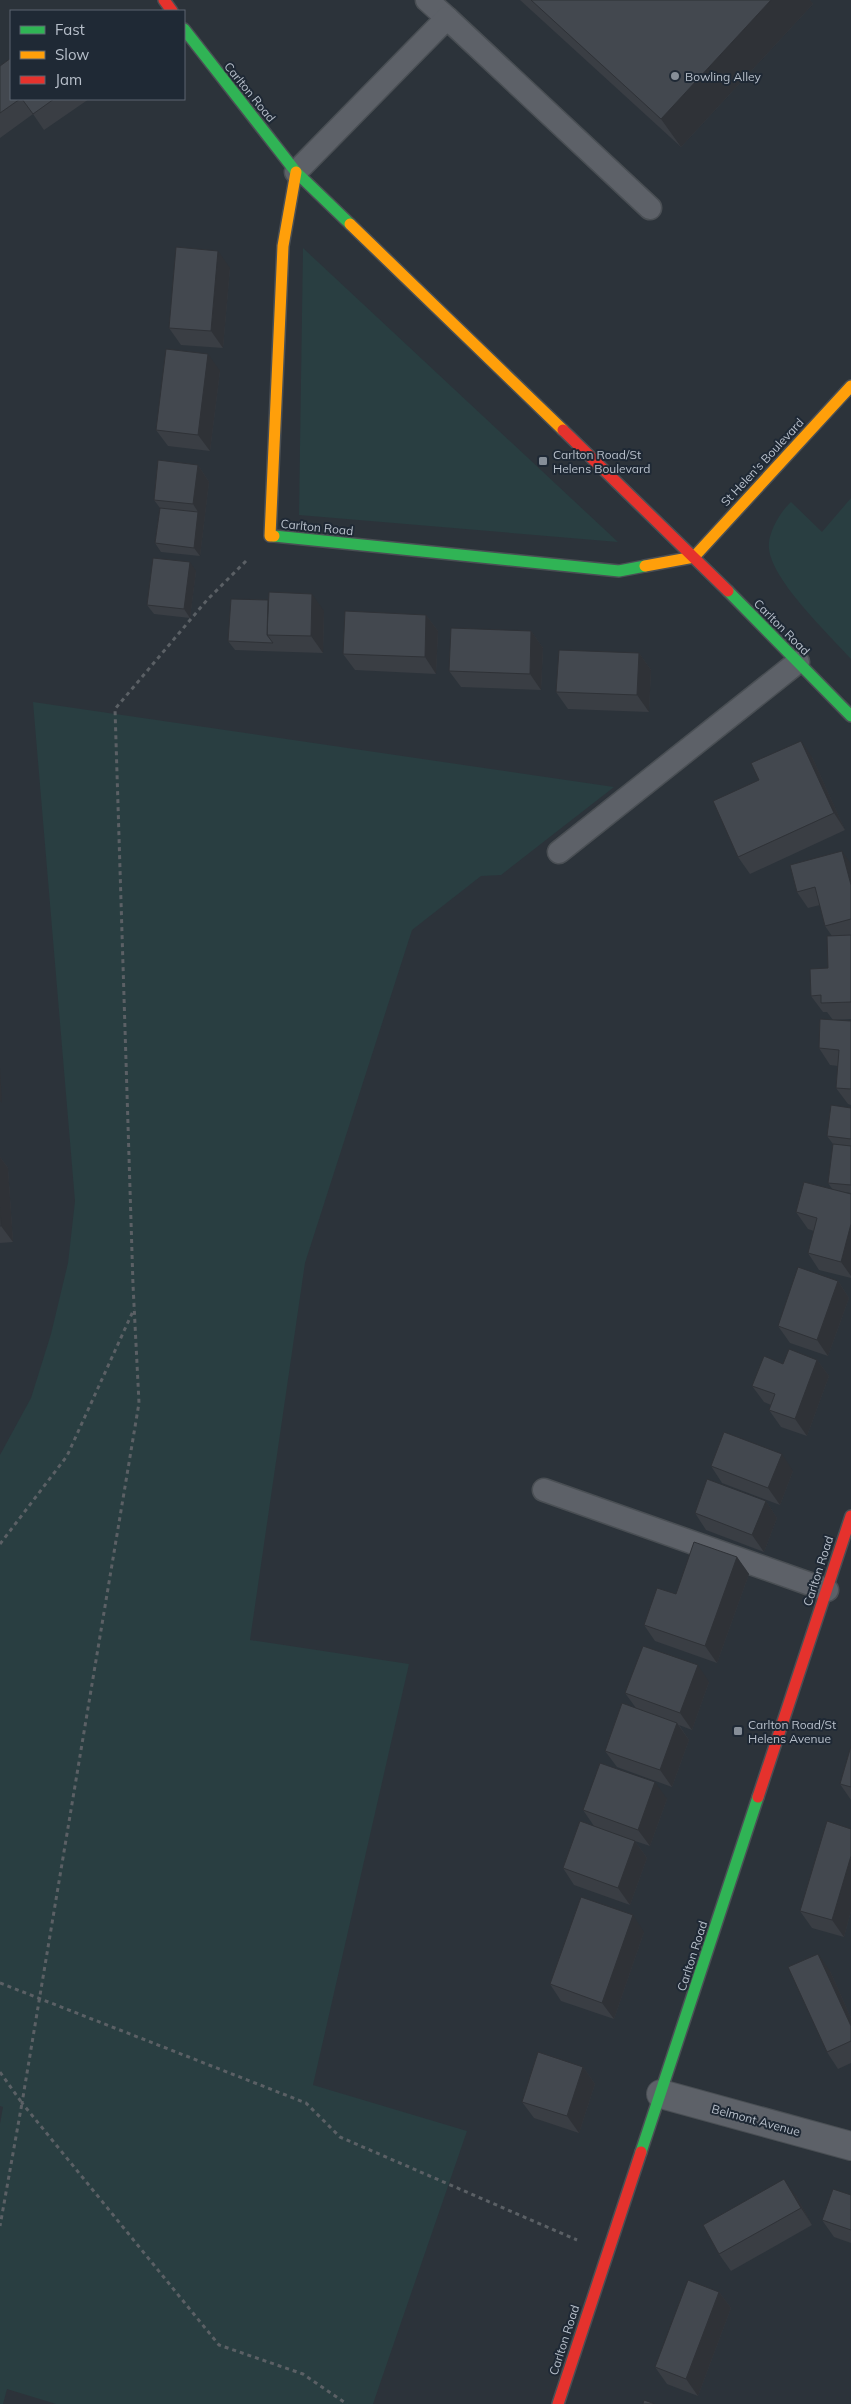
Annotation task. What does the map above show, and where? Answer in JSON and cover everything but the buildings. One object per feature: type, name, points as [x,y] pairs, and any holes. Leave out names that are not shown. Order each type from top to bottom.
[{"type":"main road","name":"Carlton Road","points":[[185,30],[296,172],[694,557],[851,716]]},
{"type":"main road","name":"Carlton Road","points":[[296,172],[283,246],[270,536],[619,571],[694,557]]},
{"type":"main road","name":"St Helen's Boulevard","points":[[694,557],[851,386]]},
{"type":"main road","name":"Carlton Road","points":[[558,2404],[851,1516]]},
{"type":"street","name":"Belmont Avenue","points":[[661,2094],[851,2146]]},
{"type":"lane","points":[[427,0],[650,208]]},
{"type":"lane","points":[[296,172],[446,18]]},
{"type":"lane","points":[[559,852],[798,662]]},
{"type":"lane","points":[[544,1490],[827,1590]]},
{"type":"path","points":[[0,2226],[139,1403],[134,1309],[115,708],[207,600],[270,536]]},
{"type":"path","points":[[0,1544],[67,1456],[134,1309]]},
{"type":"path","points":[[0,1983],[306,2103],[340,2136],[608,2253]]},
{"type":"path","points":[[0,2072],[22,2103],[219,2345],[304,2374],[346,2404]]},
{"type":"green space","points":[[303,248],[618,542],[299,515]]},
{"type":"green space","points":[[851,498],[851,659],[803,607],[780,577],[773,562],[769,543],[775,524],[791,502],[822,532]]},
{"type":"green space","points":[[33,702],[614,787],[501,875],[481,876],[412,930],[305,1263],[250,1640],[409,1664],[313,2085],[467,2131],[373,2404],[56,2404],[7,2389],[3,2404],[0,2404],[0,2124],[3,2107],[0,2106],[0,1455],[31,1398],[51,1334],[68,1263],[75,1201]]},
{"type":"traffic: fast","points":[[185,30],[296,172],[350,224]]},
{"type":"traffic: fast","points":[[274,536],[619,571],[645,566]]},
{"type":"traffic: fast","points":[[728,591],[851,716]]},
{"type":"traffic: fast","points":[[641,2152],[758,1797]]},
{"type":"traffic: slow","points":[[274,536],[270,536],[283,246],[296,172]]},
{"type":"traffic: slow","points":[[350,224],[563,430]]},
{"type":"traffic: slow","points":[[645,566],[694,557],[851,386]]},
{"type":"traffic: jam","points":[[164,0],[171,10]]},
{"type":"traffic: jam","points":[[563,430],[728,591]]},
{"type":"traffic: jam","points":[[758,1797],[851,1516]]},
{"type":"traffic: jam","points":[[558,2404],[641,2152]]},
{"type":"place","name":"Bowling Alley","points":[[675,76]]},
{"type":"place","name":"Carlton Road/St Helens Boulevard","points":[[543,461]]},
{"type":"place","name":"Carlton Road/St Helens Avenue","points":[[738,1731]]}]
